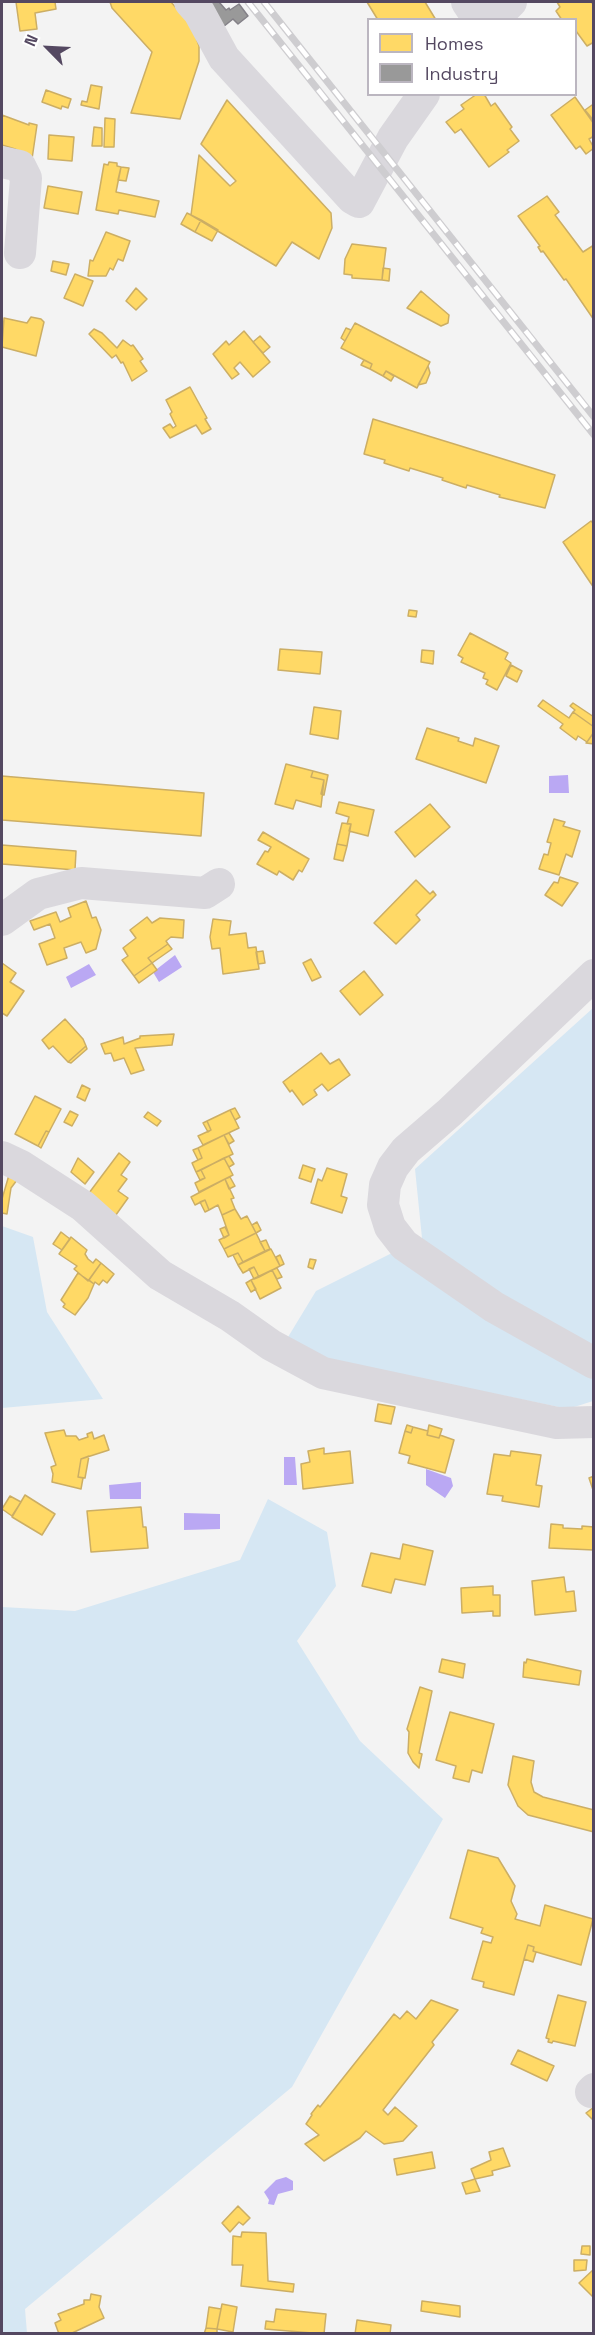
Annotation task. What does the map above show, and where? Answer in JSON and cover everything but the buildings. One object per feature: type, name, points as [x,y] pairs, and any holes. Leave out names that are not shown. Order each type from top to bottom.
[{"type":"street","points":[[190,2],[200,12],[224,58],[352,198],[359,202],[393,138],[423,96]]},
{"type":"street","points":[[467,2],[477,18]]},
{"type":"street","points":[[495,18],[511,2]]},
{"type":"street","points":[[2,162],[20,166],[26,177],[20,253]]},
{"type":"street","points":[[2,920],[38,894],[81,883],[205,893],[219,884]]},
{"type":"street","points":[[594,975],[450,1112],[406,1150],[393,1167],[385,1185],[382,1205],[390,1227],[404,1245],[428,1263],[494,1307],[594,1363]]},
{"type":"street","points":[[2,1157],[21,1166],[83,1206],[160,1275],[230,1316],[271,1345],[322,1373],[557,1423],[594,1422]]},
{"type":"shaded area","points":[[568,775],[569,793],[549,793],[549,776]]},
{"type":"shaded area","points":[[175,955],[182,967],[159,982],[153,972]]},
{"type":"shaded area","points":[[89,964],[96,975],[71,988],[66,977]]},
{"type":"shaded area","points":[[593,1008],[593,1401],[568,1409],[312,1356],[285,1342],[316,1291],[422,1238],[415,1169]]},
{"type":"shaded area","points":[[2,1226],[33,1237],[47,1312],[103,1399],[2,1408]]},
{"type":"shaded area","points":[[284,1457],[295,1457],[297,1485],[284,1485]]},
{"type":"shaded area","points":[[426,1469],[451,1478],[453,1486],[445,1498],[426,1485]]},
{"type":"shaded area","points":[[141,1482],[141,1499],[110,1499],[109,1485]]},
{"type":"shaded area","points":[[268,1499],[327,1532],[336,1586],[297,1641],[360,1741],[443,1819],[292,2087],[25,2309],[27,2333],[2,2333],[2,1607],[75,1611],[240,1560]]},
{"type":"shaded area","points":[[184,1513],[220,1514],[220,1529],[184,1530]]},
{"type":"shaded area","points":[[286,2177],[293,2181],[293,2190],[278,2194],[274,2205],[268,2204],[269,2200],[264,2192],[276,2180]]},
{"type":"railway","points":[[248,2],[594,435]]},
{"type":"railway","points":[[264,2],[594,417]]}]
